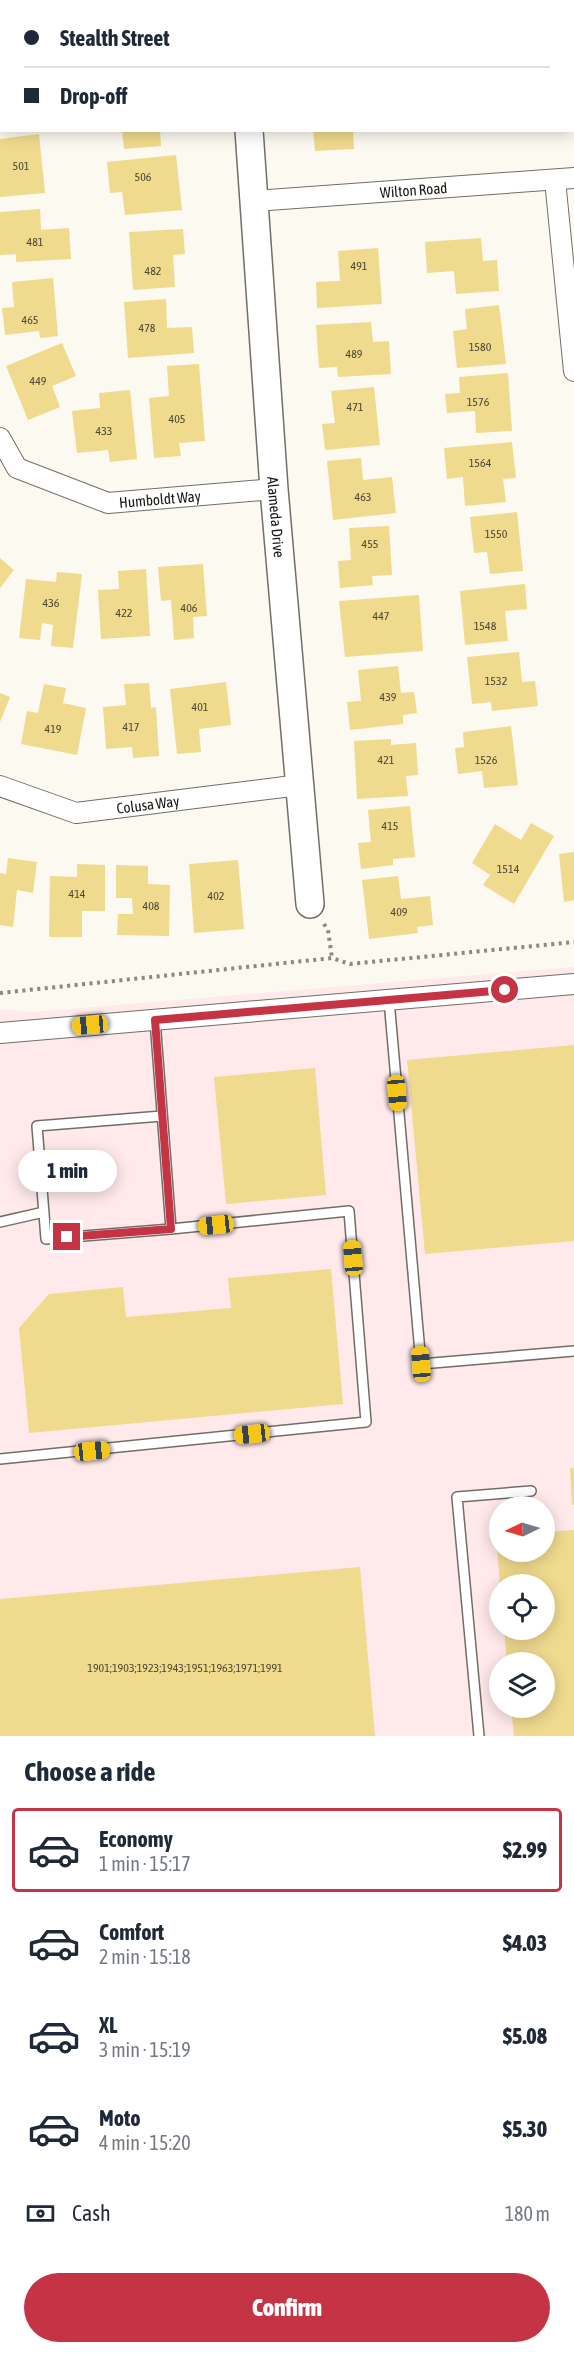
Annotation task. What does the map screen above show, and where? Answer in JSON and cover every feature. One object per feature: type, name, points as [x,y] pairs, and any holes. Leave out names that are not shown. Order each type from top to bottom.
[{"type":"street","name":"Alameda Drive","points":[[249,132],[274,489],[310,904]]},
{"type":"street","name":"Wilton Road","points":[[254,201],[565,179]]},
{"type":"street","points":[[565,179],[574,371]]},
{"type":"street","name":"Humboldt Way","points":[[0,438],[17,468],[108,503],[274,489]]},
{"type":"street","name":"Colusa Way","points":[[0,786],[76,813],[300,785]]},
{"type":"street","points":[[0,1034],[574,984]]},
{"type":"lane","points":[[389,1000],[421,1364],[574,1351]]},
{"type":"lane","points":[[155,1020],[171,1229]]},
{"type":"lane","points":[[0,1459],[366,1422],[349,1211],[46,1239],[37,1126],[162,1116]]},
{"type":"lane","points":[[0,1222],[44,1212]]},
{"type":"lane","points":[[479,1736],[457,1497],[531,1491]]},
{"type":"path","points":[[310,904],[328,930],[332,958]]},
{"type":"path","points":[[0,993],[332,958],[350,964],[574,942]]},
{"type":"shaded area","points":[[574,967],[574,1736],[0,1736],[0,1009],[34,1012]]},
{"type":"building","points":[[122,132],[160,132],[161,146],[124,149]]},
{"type":"building","points":[[313,132],[353,132],[354,149],[315,151]]},
{"type":"building","points":[[39,134],[45,193],[0,197],[0,139]]},
{"type":"building","points":[[176,155],[182,210],[125,215],[122,192],[110,193],[107,162]]},
{"type":"building","points":[[40,209],[41,230],[69,228],[71,259],[16,262],[16,254],[0,255],[0,212]]},
{"type":"building","points":[[183,229],[185,254],[173,255],[175,287],[133,290],[129,232]]},
{"type":"building","points":[[481,238],[483,261],[497,260],[499,291],[456,294],[454,271],[427,273],[425,242]]},
{"type":"building","points":[[378,248],[382,304],[317,308],[316,282],[340,281],[338,251]]},
{"type":"building","points":[[53,278],[58,336],[40,338],[39,331],[5,335],[2,308],[14,307],[12,282]]},
{"type":"building","points":[[166,299],[167,328],[192,327],[194,353],[128,358],[124,302]]},
{"type":"building","points":[[499,305],[506,364],[457,368],[453,331],[467,329],[465,309]]},
{"type":"building","points":[[371,322],[373,342],[389,341],[391,374],[338,377],[337,367],[319,368],[316,325]]},
{"type":"building","points":[[62,343],[76,376],[52,386],[60,407],[28,420],[6,366]]},
{"type":"building","points":[[199,364],[205,441],[179,443],[181,456],[154,458],[149,398],[169,396],[167,366]]},
{"type":"building","points":[[508,373],[512,431],[476,433],[475,411],[447,413],[445,394],[460,393],[459,377]]},
{"type":"building","points":[[374,387],[380,445],[325,450],[322,424],[335,423],[331,391]]},
{"type":"building","points":[[130,390],[137,459],[110,462],[108,450],[77,453],[72,411],[100,408],[99,393]]},
{"type":"building","points":[[512,442],[516,478],[503,479],[506,502],[465,506],[463,477],[447,479],[444,448]]},
{"type":"building","points":[[361,458],[363,480],[392,477],[396,513],[333,520],[327,461]]},
{"type":"building","points":[[517,512],[523,571],[490,574],[487,552],[474,553],[470,517]]},
{"type":"building","points":[[389,526],[392,575],[372,576],[373,585],[340,588],[338,561],[351,560],[349,528]]},
{"type":"building","points":[[0,558],[14,570],[0,588]]},
{"type":"building","points":[[203,564],[207,616],[193,617],[194,638],[174,640],[171,600],[161,601],[158,567]]},
{"type":"building","points":[[146,569],[150,636],[101,639],[98,590],[119,589],[118,571]]},
{"type":"building","points":[[57,572],[82,574],[73,648],[51,646],[53,625],[42,623],[40,640],[19,638],[26,579],[56,582]]},
{"type":"building","points":[[525,584],[527,609],[505,611],[508,641],[465,645],[460,591]]},
{"type":"building","points":[[419,595],[423,651],[345,657],[339,601]]},
{"type":"building","points":[[519,652],[522,682],[535,681],[538,706],[492,711],[491,702],[472,704],[467,657]]},
{"type":"building","points":[[398,666],[401,693],[414,692],[417,713],[403,715],[403,724],[350,730],[347,702],[361,701],[358,670]]},
{"type":"building","points":[[226,682],[231,725],[199,729],[201,752],[177,754],[170,689]]},
{"type":"building","points":[[149,683],[151,708],[156,707],[159,756],[133,758],[132,747],[106,749],[103,707],[126,705],[124,684]]},
{"type":"building","points":[[44,684],[66,688],[63,703],[86,708],[77,755],[21,744],[27,711],[38,713]]},
{"type":"building","points":[[0,693],[10,697],[0,722]]},
{"type":"building","points":[[511,726],[518,785],[484,788],[482,771],[458,774],[455,748],[464,747],[463,732]]},
{"type":"building","points":[[391,739],[391,745],[416,743],[418,775],[406,776],[408,796],[357,799],[354,741]]},
{"type":"building","points":[[410,806],[415,857],[393,859],[393,865],[361,869],[358,843],[371,842],[368,810]]},
{"type":"building","points":[[531,823],[554,836],[514,904],[483,885],[490,875],[472,863],[495,824],[521,840]]},
{"type":"building","points":[[574,852],[574,900],[564,902],[559,854]]},
{"type":"building","points":[[8,858],[37,862],[33,893],[17,890],[13,927],[0,925],[0,873],[6,874]]},
{"type":"building","points":[[238,860],[244,929],[194,933],[189,864]]},
{"type":"building","points":[[77,864],[105,865],[105,911],[82,911],[82,937],[49,937],[50,876],[77,877]]},
{"type":"building","points":[[116,865],[148,866],[148,884],[170,885],[169,936],[117,935],[118,914],[133,914],[132,898],[116,898]]},
{"type":"building","points":[[398,876],[401,899],[430,896],[433,925],[417,927],[418,933],[369,939],[362,880]]},
{"type":"building","points":[[574,1045],[574,1241],[425,1254],[407,1060]]},
{"type":"building","points":[[315,1068],[326,1195],[226,1204],[214,1077]]},
{"type":"building","points":[[331,1269],[343,1404],[29,1433],[19,1328],[49,1294],[123,1287],[126,1317],[231,1308],[228,1278]]},
{"type":"building","points":[[570,1468],[574,1468],[574,1505],[572,1505]]},
{"type":"building","points":[[574,1530],[574,1736],[514,1736],[512,1718],[555,1718],[555,1652],[506,1652],[505,1640],[555,1640],[555,1574],[499,1574],[498,1562],[555,1562],[555,1531]]},
{"type":"building","points":[[360,1567],[375,1736],[0,1736],[0,1599]]},
{"type":"route","points":[[67,1237],[171,1229],[155,1020],[505,990]]}]
